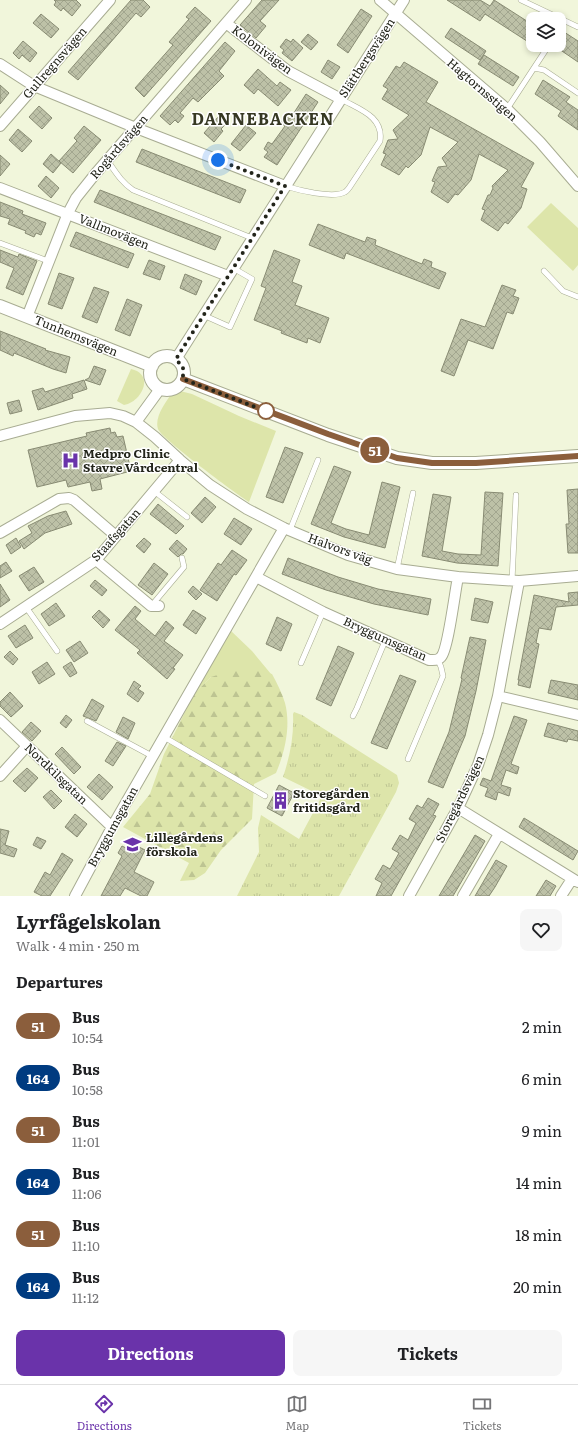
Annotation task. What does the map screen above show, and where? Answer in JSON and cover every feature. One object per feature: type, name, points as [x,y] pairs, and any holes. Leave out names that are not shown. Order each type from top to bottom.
[{"type":"street","name":"Gullregnsvägen","points":[[0,126],[110,0]]},
{"type":"street","name":"Rogårdsvägen","points":[[27,317],[48,261],[68,213],[76,198],[246,0]]},
{"type":"street","name":"Hagtornsstigen","points":[[380,0],[507,110],[540,142],[578,186]]},
{"type":"street","name":"Slättbergsvägen","points":[[176,359],[404,0]]},
{"type":"street","name":"Kolonivägen","points":[[226,23],[288,71],[341,99]]},
{"type":"street","points":[[0,64],[34,86],[136,128],[285,186]]},
{"type":"street","name":"Vallmovägen","points":[[0,188],[230,272]]},
{"type":"street","name":"Tunhemsvägen","points":[[0,306],[152,366]]},
{"type":"street","points":[[171,357],[176,359],[183,368],[183,379],[176,388],[171,390],[160,389],[152,382],[150,371],[152,366],[160,358],[171,357]]},
{"type":"street","points":[[183,379],[328,434],[397,458],[432,463],[469,463],[578,456]]},
{"type":"street","points":[[0,436],[75,416],[92,413],[110,413],[123,416],[136,422],[160,389]]},
{"type":"street","name":"Halvors väg","points":[[136,422],[210,485],[247,509],[287,529],[348,555],[397,569],[458,577],[516,581],[578,576]]},
{"type":"street","name":"Staafsgatan","points":[[0,624],[96,560],[180,460]]},
{"type":"street","points":[[0,533],[59,499],[69,498],[74,500],[116,536]]},
{"type":"street","name":"Bryggumsgatan","points":[[74,896],[152,756],[256,577],[287,529]]},
{"type":"street","points":[[96,560],[155,606]]},
{"type":"street","name":"Bryggumsgatan","points":[[256,577],[324,612],[429,660],[438,660],[442,657],[447,640],[458,577]]},
{"type":"street","name":"Storegårdsvägen","points":[[409,896],[458,808],[478,765],[488,735],[498,696],[516,581]]},
{"type":"street","points":[[498,696],[578,715]]},
{"type":"street","name":"Nordkilsgatan","points":[[0,720],[112,827]]},
{"type":"street","points":[[0,776],[27,746]]},
{"type":"street","points":[[458,808],[575,880],[561,896]]},
{"type":"street","points":[[464,896],[499,834]]},
{"type":"lane","points":[[521,0],[547,12]]},
{"type":"lane","points":[[566,21],[578,27]]},
{"type":"lane","points":[[507,110],[544,52]]},
{"type":"lane","points":[[534,68],[544,70],[578,93]]},
{"type":"lane","points":[[285,186],[321,194],[344,193],[350,188],[380,141],[381,133],[376,120],[341,99]]},
{"type":"lane","points":[[108,160],[126,186],[133,190],[252,238]]},
{"type":"lane","points":[[0,243],[48,261]]},
{"type":"lane","points":[[544,271],[563,291],[578,297]]},
{"type":"lane","points":[[203,315],[230,327],[252,279],[230,272]]},
{"type":"lane","points":[[287,529],[318,460]]},
{"type":"lane","points":[[154,491],[188,517]]},
{"type":"lane","points":[[397,569],[413,493]]},
{"type":"lane","points":[[516,495],[516,581]]},
{"type":"lane","points":[[155,606],[184,566],[182,558]]},
{"type":"lane","points":[[26,606],[57,651]]},
{"type":"lane","points":[[301,663],[324,612]]},
{"type":"lane","points":[[352,716],[357,708],[385,640]]},
{"type":"lane","points":[[408,759],[443,676],[438,660]]},
{"type":"lane","points":[[87,721],[152,756]]},
{"type":"lane","points":[[164,737],[265,796]]},
{"type":"green space","points":[[551,203],[578,228],[578,265],[573,271],[527,227]]},
{"type":"green space","points":[[131,369],[143,376],[143,388],[136,399],[124,405],[117,401]]},
{"type":"green space","points":[[180,391],[192,394],[276,431],[249,502],[185,454],[162,435],[158,429],[157,424],[159,415],[164,405],[172,393]]},
{"type":"green space","points":[[230,630],[252,651],[271,674],[211,677],[194,694]]},
{"type":"green space","points":[[251,669],[272,674],[285,703],[287,712],[287,730],[279,765],[276,773],[254,784],[252,819],[221,850],[205,873],[194,880],[180,881],[189,863],[123,827],[150,794],[164,754],[194,694],[211,677],[227,672]]},
{"type":"green space","points":[[294,712],[302,715],[397,775],[399,783],[396,792],[339,896],[237,896],[259,852],[258,828],[261,815],[299,839],[322,796],[283,777],[291,746]]},
{"type":"building","points":[[54,0],[76,0],[81,5],[72,16],[63,8],[61,11],[54,5],[56,2]]},
{"type":"building","points":[[131,0],[143,0],[150,7],[141,17],[136,13],[78,80],[68,72]]},
{"type":"building","points":[[262,0],[279,0],[260,21],[266,26],[256,38],[240,25]]},
{"type":"building","points":[[447,0],[480,0],[490,6],[494,0],[526,21],[526,40],[485,14],[480,21]]},
{"type":"building","points":[[195,7],[211,21],[144,97],[135,88],[173,45],[169,42],[189,19],[186,17]]},
{"type":"building","points":[[361,9],[372,16],[348,53],[337,45]]},
{"type":"building","points":[[41,14],[59,29],[51,38],[33,23]]},
{"type":"building","points":[[451,28],[486,51],[480,60],[445,37]]},
{"type":"building","points":[[566,33],[578,41],[578,62],[563,52],[566,52]]},
{"type":"building","points":[[308,34],[318,42],[311,50],[301,42]]},
{"type":"building","points":[[286,39],[291,42],[293,39],[303,48],[292,61],[282,53],[284,50],[280,47]]},
{"type":"building","points":[[23,41],[37,53],[30,62],[22,55],[19,59],[13,53]]},
{"type":"building","points":[[225,42],[235,51],[219,71],[224,76],[198,102],[193,98],[180,113],[184,116],[178,123],[175,120],[170,125],[160,116]]},
{"type":"building","points":[[484,55],[519,77],[513,86],[478,64]]},
{"type":"building","points":[[328,60],[340,67],[332,79],[321,72]]},
{"type":"building","points":[[404,62],[438,82],[426,102],[534,163],[521,187],[527,189],[521,208],[508,224],[505,222],[498,231],[481,220],[485,210],[482,209],[488,195],[490,195],[493,188],[492,186],[508,170],[479,154],[471,180],[458,195],[455,194],[448,203],[431,192],[435,182],[432,181],[438,167],[447,166],[442,158],[458,142],[430,127],[421,155],[408,168],[406,166],[399,175],[381,165],[386,154],[383,153],[388,140],[398,139],[393,130],[409,115],[382,99],[388,89],[383,86],[396,66],[400,68]]},
{"type":"building","points":[[258,69],[277,86],[280,82],[291,90],[278,106],[258,89],[254,94],[244,85]]},
{"type":"building","points":[[543,80],[570,97],[566,102],[578,110],[578,130],[558,116],[561,111],[535,94]]},
{"type":"building","points":[[0,85],[9,93],[0,104]]},
{"type":"building","points":[[306,94],[318,102],[277,165],[264,157],[268,152],[264,149],[268,142],[272,144],[285,126],[281,123],[285,116],[290,119]]},
{"type":"building","points":[[39,106],[52,118],[42,129],[29,117]]},
{"type":"building","points":[[218,117],[226,124],[221,129],[223,131],[214,142],[204,133]]},
{"type":"building","points":[[246,125],[256,133],[240,151],[231,144]]},
{"type":"building","points":[[84,126],[101,140],[73,173],[59,161],[77,141],[74,138]]},
{"type":"building","points":[[18,129],[32,141],[22,152],[9,140]]},
{"type":"building","points":[[142,149],[246,190],[240,203],[136,162]]},
{"type":"building","points":[[51,154],[61,163],[53,173],[43,164]]},
{"type":"building","points":[[0,155],[10,164],[0,176]]},
{"type":"building","points":[[46,176],[59,188],[51,198],[38,186]]},
{"type":"building","points":[[100,190],[221,237],[215,250],[94,202]]},
{"type":"building","points":[[0,202],[23,211],[22,214],[46,223],[41,235],[36,233],[34,237],[25,233],[26,231],[8,224],[10,219],[0,216]]},
{"type":"building","points":[[318,224],[365,242],[367,237],[376,240],[375,245],[422,264],[424,259],[432,262],[431,267],[446,273],[439,289],[346,253],[344,259],[309,245]]},
{"type":"building","points":[[76,232],[134,254],[128,268],[70,246]]},
{"type":"building","points":[[0,250],[18,257],[19,254],[37,261],[23,295],[6,288],[14,268],[0,262]]},
{"type":"building","points":[[274,250],[300,260],[292,282],[302,286],[295,305],[329,318],[320,343],[308,338],[307,343],[254,320],[266,288],[261,286]]},
{"type":"building","points":[[149,260],[165,266],[160,280],[143,274]]},
{"type":"building","points":[[59,273],[74,278],[62,309],[48,304]]},
{"type":"building","points":[[185,274],[202,281],[196,295],[180,288]]},
{"type":"building","points":[[502,285],[516,290],[513,296],[519,298],[513,314],[507,312],[493,349],[468,340],[454,376],[441,371],[461,319],[485,327]]},
{"type":"building","points":[[94,287],[109,292],[97,323],[82,317]]},
{"type":"building","points":[[127,299],[142,305],[130,336],[115,330]]},
{"type":"building","points":[[0,331],[46,349],[45,350],[70,357],[66,373],[14,353],[13,356],[0,350]]},
{"type":"building","points":[[94,366],[106,370],[100,385],[85,380],[89,378]]},
{"type":"building","points":[[84,380],[87,389],[72,394],[73,398],[38,410],[32,391],[43,388],[45,392]]},
{"type":"building","points":[[19,400],[22,411],[10,414],[7,403]]},
{"type":"building","points":[[110,428],[111,433],[115,432],[117,437],[123,436],[131,471],[100,479],[102,489],[92,491],[90,482],[68,487],[66,480],[37,487],[28,450],[87,436],[86,433]]},
{"type":"building","points":[[285,447],[303,453],[283,503],[266,497]]},
{"type":"building","points":[[334,466],[351,472],[331,523],[346,529],[369,535],[382,482],[400,487],[385,548],[344,537],[311,524]]},
{"type":"building","points":[[578,489],[578,553],[568,553],[566,524],[569,524],[567,490]]},
{"type":"building","points":[[485,492],[503,493],[498,566],[457,563],[422,556],[433,494],[451,497],[442,551],[458,554],[481,555]]},
{"type":"building","points":[[205,497],[216,507],[202,523],[191,513]]},
{"type":"building","points":[[158,504],[184,526],[176,534],[150,514]]},
{"type":"building","points":[[66,511],[72,524],[45,533],[24,549],[19,541],[32,533],[28,526],[48,516]]},
{"type":"building","points":[[234,518],[252,529],[241,545],[224,534]]},
{"type":"building","points":[[16,538],[21,547],[11,554],[6,545]]},
{"type":"building","points":[[144,538],[151,544],[144,553],[136,546]]},
{"type":"building","points":[[177,540],[187,549],[178,557],[169,549]]},
{"type":"building","points":[[232,550],[247,560],[236,575],[234,574],[217,601],[200,590],[218,563],[221,565]]},
{"type":"building","points":[[288,558],[338,577],[378,589],[431,599],[428,615],[374,604],[326,590],[282,574]]},
{"type":"building","points":[[6,562],[12,571],[0,578],[0,566]]},
{"type":"building","points":[[154,563],[168,574],[152,595],[138,585]]},
{"type":"building","points":[[34,567],[44,582],[29,591],[19,576]]},
{"type":"building","points":[[95,580],[107,590],[102,596],[90,586]]},
{"type":"building","points":[[0,584],[10,600],[0,607]]},
{"type":"building","points":[[193,586],[202,594],[196,600],[188,592]]},
{"type":"building","points":[[578,592],[578,605],[556,607],[551,630],[539,628],[536,643],[539,644],[530,688],[518,685],[534,595],[569,602],[568,593]]},
{"type":"building","points":[[475,598],[493,602],[488,623],[471,620]]},
{"type":"building","points":[[56,603],[65,616],[49,626],[41,614]]},
{"type":"building","points":[[135,606],[141,611],[135,619],[155,636],[166,621],[174,628],[164,641],[183,655],[167,679],[137,653],[140,650],[115,630]]},
{"type":"building","points":[[99,610],[110,620],[103,628],[92,617]]},
{"type":"building","points":[[193,610],[206,618],[196,634],[183,625]]},
{"type":"building","points":[[277,617],[292,624],[281,651],[266,644]]},
{"type":"building","points":[[25,625],[33,638],[16,648],[8,636]]},
{"type":"building","points":[[470,637],[486,640],[465,736],[443,788],[428,782],[449,732],[462,679]]},
{"type":"building","points":[[80,641],[88,653],[74,662],[66,650]]},
{"type":"building","points":[[338,646],[354,653],[331,706],[316,699]]},
{"type":"building","points":[[10,651],[18,659],[13,665],[4,657]]},
{"type":"building","points":[[47,662],[55,674],[39,684],[32,672]]},
{"type":"building","points":[[71,662],[77,673],[70,677],[63,667]]},
{"type":"building","points":[[400,675],[416,681],[387,749],[371,743]]},
{"type":"building","points":[[551,680],[578,685],[578,700],[548,693]]},
{"type":"building","points":[[134,681],[141,686],[138,689],[144,693],[138,702],[127,694]]},
{"type":"building","points":[[10,692],[23,706],[11,717],[0,706],[0,702]]},
{"type":"building","points":[[92,699],[104,706],[96,721],[83,716]]},
{"type":"building","points":[[66,715],[72,720],[66,728],[60,723]]},
{"type":"building","points":[[514,716],[527,720],[511,764],[519,767],[517,774],[506,770],[501,785],[511,788],[509,796],[498,792],[496,800],[485,796],[488,788],[480,785],[483,778],[491,781]]},
{"type":"building","points":[[123,717],[135,723],[128,739],[116,732]]},
{"type":"building","points":[[31,722],[41,731],[32,741],[22,732]]},
{"type":"building","points":[[548,723],[578,731],[578,741],[568,739],[567,742],[544,736]]},
{"type":"building","points":[[117,742],[126,746],[113,766],[105,761]]},
{"type":"building","points":[[62,747],[81,767],[74,774],[55,754]]},
{"type":"building","points":[[27,768],[38,778],[25,792],[13,781]]},
{"type":"building","points":[[99,774],[113,787],[102,800],[87,787]]},
{"type":"building","name":"Storegården fritidsgård","points":[[279,785],[294,793],[282,816],[267,808]]},
{"type":"building","points":[[51,790],[62,801],[54,809],[43,797]]},
{"type":"building","points":[[428,798],[439,804],[433,815],[436,816],[391,896],[376,896],[382,883],[375,879],[383,865],[390,869],[399,853],[392,849],[400,835],[408,840],[416,823],[409,819],[417,805],[422,808]]},
{"type":"building","points":[[75,814],[87,824],[77,837],[65,827]]},
{"type":"building","points":[[524,818],[578,851],[573,860],[519,827]]},
{"type":"building","points":[[0,829],[9,831],[5,845],[17,849],[14,857],[0,853]]},
{"type":"building","points":[[475,835],[485,841],[453,896],[439,896]]},
{"type":"building","points":[[37,837],[46,841],[41,849],[33,845]]},
{"type":"building","points":[[131,843],[145,850],[134,872],[154,882],[147,896],[141,896],[125,888],[120,896],[101,896],[122,856],[118,853],[122,846],[128,849]]},
{"type":"building","points":[[62,853],[73,860],[50,896],[42,896],[34,892],[45,872],[50,875]]},
{"type":"building","points":[[496,860],[507,866],[495,887],[489,896],[475,896]]},
{"type":"building","points":[[546,880],[556,886],[550,896],[536,896]]},
{"type":"bus line","name":"51","points":[[183,379],[328,434],[397,458],[432,463],[476,463],[578,456]]},
{"type":"place","name":"Medpro Clinic Stavre Vårdcentral","points":[[70,461]]},
{"type":"place","name":"Storegården fritidsgård","points":[[280,801]]},
{"type":"place","name":"Lillegårdens förskola","points":[[133,845]]},
{"type":"district","name":"DANNEBACKEN","points":[[263,119]]},
{"type":"route","points":[[218,160],[285,186],[176,359],[183,368],[183,379],[266,411]]}]
